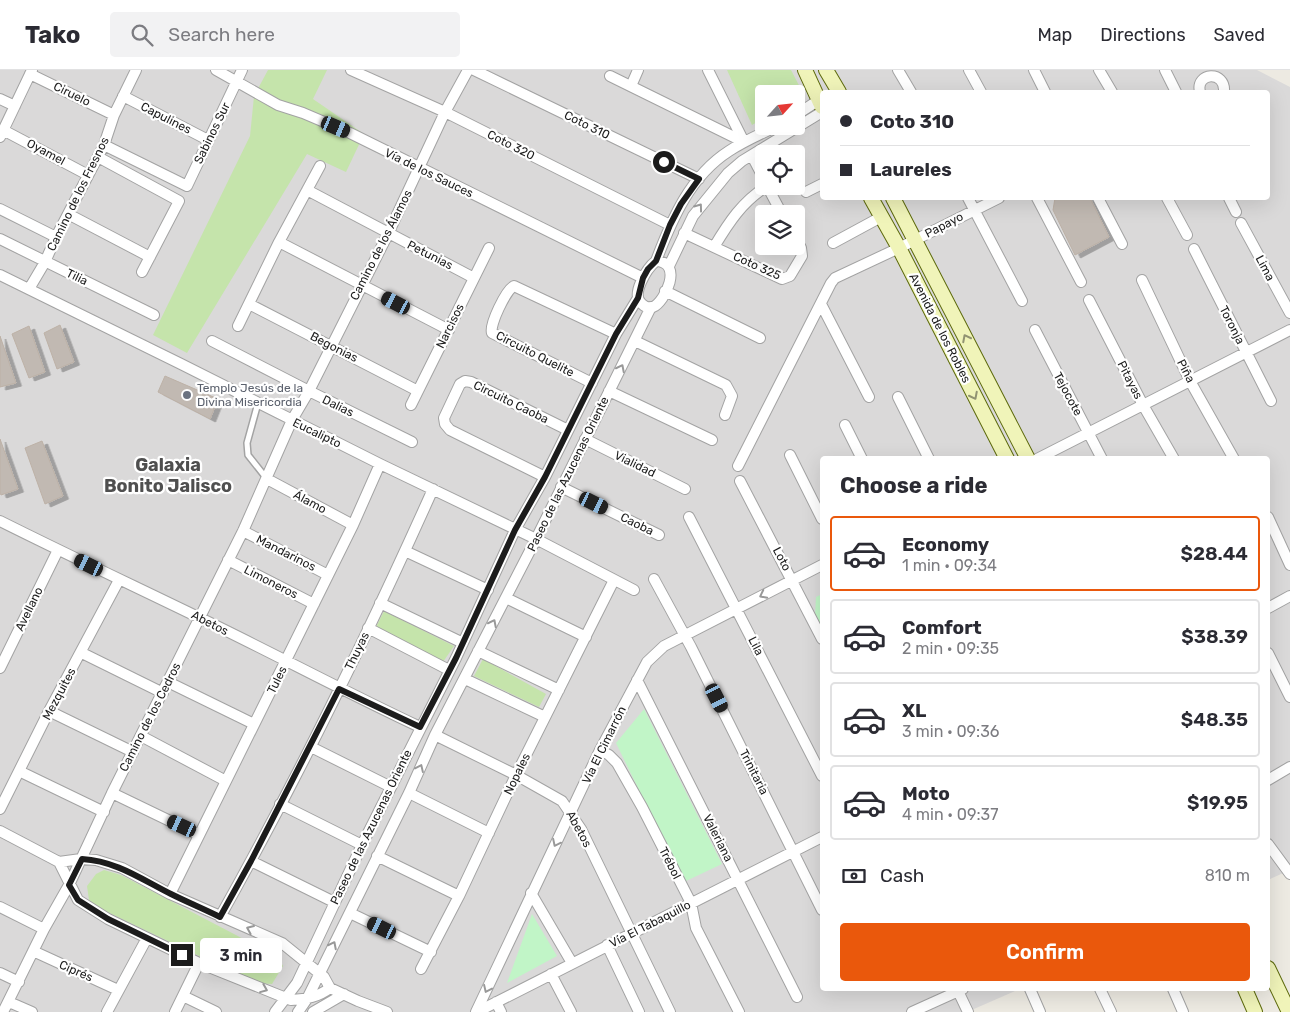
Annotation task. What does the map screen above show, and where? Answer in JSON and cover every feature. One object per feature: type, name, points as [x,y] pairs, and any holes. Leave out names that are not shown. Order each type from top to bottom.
[{"type":"street","name":"Camino de los Fresnos","points":[[29,289],[45,262],[104,145],[114,115],[136,70]]},
{"type":"street","name":"Vía de los Sauces","points":[[216,70],[278,105],[304,113],[350,133],[419,169],[643,278]]},
{"type":"street","name":"Sabinos Sur","points":[[104,145],[187,186],[242,70]]},
{"type":"street","name":"Coto 320","points":[[351,70],[445,112],[670,225]]},
{"type":"street","name":"Camino de los Álamos","points":[[292,420],[309,392],[388,234],[445,112],[468,70]]},
{"type":"street","name":"Coto 310","points":[[474,70],[699,179]]},
{"type":"street","points":[[631,86],[638,70]]},
{"type":"street","points":[[708,70],[744,142]]},
{"type":"street","points":[[805,70],[820,100]]},
{"type":"street","points":[[826,70],[836,90]]},
{"type":"street","points":[[898,70],[910,90]]},
{"type":"street","points":[[970,70],[981,90]]},
{"type":"street","points":[[1034,70],[1044,90]]},
{"type":"street","points":[[1099,70],[1111,90]]},
{"type":"street","points":[[1165,70],[1175,90]]},
{"type":"street","points":[[2,133],[31,72]]},
{"type":"street","name":"Ciruelo","points":[[31,72],[114,115]]},
{"type":"street","points":[[1199,90],[1200,82],[1206,77],[1213,75],[1220,78],[1224,84],[1224,90]]},
{"type":"street","points":[[610,76],[744,142]]},
{"type":"street","name":"Capulines","points":[[123,96],[208,140]]},
{"type":"street","points":[[0,99],[15,106]]},
{"type":"street","points":[[805,111],[820,105]]},
{"type":"street","points":[[669,266],[684,233],[702,202],[728,173],[820,105]]},
{"type":"street","name":"Oyamel","points":[[2,133],[88,175]]},
{"type":"street","points":[[643,278],[656,261],[670,225],[681,204],[699,179],[717,160],[758,135]]},
{"type":"street","points":[[752,156],[755,162]]},
{"type":"street","points":[[98,157],[179,201],[142,272]]},
{"type":"street","points":[[717,160],[728,173]]},
{"type":"street","points":[[238,326],[278,242],[320,166]]},
{"type":"street","points":[[806,192],[820,185]]},
{"type":"street","name":"Petunias","points":[[307,190],[474,278]]},
{"type":"street","points":[[714,247],[740,208],[755,194]]},
{"type":"street","name":"Avenida de los Robles","points":[[872,200],[899,248],[1005,456]]},
{"type":"street","name":"Avenida de los Robles","points":[[894,200],[1026,456]]},
{"type":"street","points":[[969,200],[1022,301]]},
{"type":"street","name":"Papayo","points":[[738,466],[741,449],[835,278],[995,200]]},
{"type":"street","points":[[1038,200],[1081,282]]},
{"type":"street","points":[[1099,200],[1122,244]]},
{"type":"street","points":[[1168,200],[1187,235]]},
{"type":"street","points":[[1230,200],[1236,212]]},
{"type":"street","points":[[0,210],[56,237]]},
{"type":"street","points":[[68,214],[150,256]]},
{"type":"street","points":[[833,243],[881,217]]},
{"type":"street","name":"Lima","points":[[1241,223],[1290,313]]},
{"type":"street","name":"Coto 325","points":[[684,233],[782,280],[790,276],[802,255]]},
{"type":"street","name":"Tilia","points":[[0,239],[154,314]]},
{"type":"street","points":[[278,242],[449,330]]},
{"type":"street","name":"Narcisos","points":[[411,405],[489,248]]},
{"type":"street","name":"Toronja","points":[[1194,249],[1271,401]]},
{"type":"street","points":[[656,261],[664,262],[669,266],[672,273],[665,292],[760,338]]},
{"type":"street","name":"Eucalipto","points":[[0,275],[380,464],[536,539],[634,590]]},
{"type":"street","name":"Paseo de las Azucenas Oriente","points":[[275,1012],[297,982],[334,902],[463,643],[515,530],[545,477],[616,334],[638,298],[643,278]]},
{"type":"street","name":"Piña","points":[[1142,280],[1190,381],[1232,456]]},
{"type":"street","name":"Circuito Quelite","points":[[592,383],[492,333],[491,326],[499,308],[508,290],[514,286],[616,334]]},
{"type":"street","name":"Paseo de las Azucenas Oriente","points":[[298,1012],[307,999],[409,793],[435,735],[536,539],[651,307],[658,303],[665,292]]},
{"type":"street","points":[[638,298],[640,303],[651,307]]},
{"type":"street","name":"Pitayas","points":[[1089,300],[1143,405],[1172,456]]},
{"type":"street","name":"Begonias","points":[[249,304],[332,345],[418,391]]},
{"type":"street","points":[[821,304],[869,398]]},
{"type":"street","name":"Tejocote","points":[[1034,330],[1100,456]]},
{"type":"street","points":[[1043,456],[1290,330]]},
{"type":"street","name":"Dalias","points":[[212,341],[309,392],[412,442]]},
{"type":"street","points":[[634,341],[726,385],[732,396],[725,414]]},
{"type":"street","name":"Circuito Caoba","points":[[545,477],[450,430],[444,418],[456,392],[460,384],[465,381],[471,382],[568,430]]},
{"type":"street","points":[[609,391],[712,440]]},
{"type":"street","points":[[898,397],[928,456]]},
{"type":"street","name":"Camino de los Cedros","points":[[3,1012],[44,929],[82,859],[112,793],[243,531],[292,420]]},
{"type":"street","points":[[845,424],[861,456]]},
{"type":"street","name":"Vialidad","points":[[585,439],[685,489]]},
{"type":"street","points":[[790,455],[820,515]]},
{"type":"street","name":"Tules","points":[[170,894],[353,526],[380,464]]},
{"type":"street","name":"Álamo","points":[[267,479],[353,526]]},
{"type":"street","name":"Loto","points":[[740,481],[820,635]]},
{"type":"street","name":"Caoba","points":[[562,487],[659,535]]},
{"type":"street","name":"Thuyas","points":[[220,917],[311,747],[405,552],[433,489]]},
{"type":"street","name":"Lila","points":[[689,516],[820,772]]},
{"type":"street","points":[[1270,520],[1290,565]]},
{"type":"street","name":"Abetos","points":[[0,521],[199,617],[339,689],[420,727]]},
{"type":"street","name":"Mandarinos","points":[[243,531],[328,575]]},
{"type":"street","name":"Avellano","points":[[0,668],[58,550]]},
{"type":"street","points":[[405,552],[488,590]]},
{"type":"street","name":"Limoneros","points":[[228,560],[314,604]]},
{"type":"street","name":"Vía El Cimarrón","points":[[477,1012],[531,893],[600,750],[647,662],[664,646],[820,566]]},
{"type":"street","name":"Trinitaria","points":[[654,579],[794,851],[820,906]]},
{"type":"street","name":"Mezquites","points":[[0,809],[49,711],[119,580]]},
{"type":"street","name":"Nopales","points":[[421,969],[459,896],[516,775],[614,580]]},
{"type":"street","points":[[1270,607],[1290,596]]},
{"type":"street","points":[[506,598],[586,637]]},
{"type":"street","points":[[380,603],[463,643]]},
{"type":"street","points":[[368,628],[449,670]]},
{"type":"street","points":[[478,651],[559,690]]},
{"type":"street","points":[[82,652],[163,693]]},
{"type":"street","points":[[1270,657],[1290,698]]},
{"type":"street","points":[[465,679],[545,717]]},
{"type":"street","name":"Valeriana","points":[[637,680],[797,997]]},
{"type":"street","points":[[168,682],[254,724]]},
{"type":"street","points":[[49,711],[133,752]]},
{"type":"street","name":"Abetos","points":[[435,735],[516,775],[562,801],[571,812],[670,1012]]},
{"type":"street","points":[[141,736],[226,780]]},
{"type":"street","points":[[311,747],[391,787]]},
{"type":"street","name":"Trébol","points":[[600,750],[613,759],[623,772],[691,903],[696,928],[738,1012]]},
{"type":"street","points":[[1270,779],[1290,767]]},
{"type":"street","points":[[19,771],[104,812]]},
{"type":"street","points":[[112,793],[200,835]]},
{"type":"street","points":[[409,793],[489,833]]},
{"type":"street","points":[[280,804],[362,845]]},
{"type":"street","points":[[0,831],[59,862],[82,859],[96,860],[117,866],[170,894],[282,943],[324,977],[330,988],[387,1012]]},
{"type":"street","name":"Vía El Tabaquillo","points":[[477,1012],[498,1007],[551,974],[820,837]]},
{"type":"street","points":[[1270,847],[1290,874]]},
{"type":"street","points":[[378,856],[459,896]]},
{"type":"street","points":[[251,861],[334,902]]},
{"type":"street","points":[[59,862],[78,900],[108,919],[199,964],[287,998],[307,999],[315,997],[330,988]]},
{"type":"street","points":[[531,893],[572,963]]},
{"type":"street","points":[[0,907],[44,929]]},
{"type":"street","points":[[350,913],[431,952]]},
{"type":"street","points":[[107,1012],[147,938]]},
{"type":"street","points":[[607,946],[639,1012]]},
{"type":"street","name":"Ciprés","points":[[33,951],[118,990]]},
{"type":"street","points":[[175,1012],[199,964]]},
{"type":"street","points":[[1270,972],[1288,1012]]},
{"type":"street","points":[[0,973],[19,982]]},
{"type":"street","points":[[551,974],[571,1012]]},
{"type":"street","points":[[914,1011],[959,991]]},
{"type":"street","points":[[961,991],[968,1012]]},
{"type":"street","points":[[1031,991],[1040,1012]]},
{"type":"street","points":[[1101,991],[1111,1012]]},
{"type":"street","points":[[1174,991],[1183,1012]]},
{"type":"street","points":[[1246,991],[1255,1012]]},
{"type":"street","points":[[312,1012],[344,994]]},
{"type":"street","points":[[183,996],[216,1012]]},
{"type":"street","points":[[358,1001],[362,1012]]},
{"type":"street","points":[[9,1002],[32,1012]]},
{"type":"lane","points":[[258,403],[247,443],[248,455],[267,479]]},
{"type":"shaded area","points":[[0,70],[1257,70],[1290,87],[1290,870],[1270,879],[1270,456],[820,456],[820,991],[1015,991],[967,1012],[0,1012]]},
{"type":"green space","points":[[268,70],[327,70],[313,99],[364,134],[346,172],[307,154],[187,353],[153,335],[250,136],[254,96]]},
{"type":"green space","points":[[727,70],[791,70],[799,85],[755,85],[755,123],[752,125]]},
{"type":"green space","points":[[820,595],[820,626],[815,615],[816,597]]},
{"type":"green space","points":[[384,611],[454,646],[443,662],[376,627]]},
{"type":"green space","points":[[483,659],[546,694],[539,707],[474,676]]},
{"type":"green space","points":[[644,709],[722,864],[686,881],[616,743]]},
{"type":"green space","points":[[104,870],[121,875],[278,957],[283,966],[272,984],[257,983],[97,907],[89,900],[87,886],[96,874]]},
{"type":"green space","points":[[532,914],[557,956],[507,983]]},
{"type":"building","points":[[1055,200],[1091,200],[1109,237],[1075,255],[1053,210]]},
{"type":"building","points":[[60,325],[74,362],[57,369],[44,333]]},
{"type":"building","points":[[29,326],[45,372],[29,378],[12,334]]},
{"type":"building","points":[[0,336],[16,383],[0,387]]},
{"type":"building","name":"Templo Jesús de la Divina Misericordia","points":[[165,376],[218,399],[210,419],[158,392]]},
{"type":"building","points":[[0,439],[18,489],[1,495],[0,493]]},
{"type":"building","points":[[42,441],[63,496],[45,504],[25,448]]},
{"type":"place","name":"Templo Jesús de la Divina Misericordia","points":[[187,395]]},
{"type":"district","name":"Galaxia Bonito Jalisco","points":[[168,475]]},
{"type":"route","points":[[182,955],[108,919],[78,900],[69,885],[82,859],[96,860],[122,868],[170,894],[220,917],[311,747],[339,689],[420,727],[456,658],[515,530],[545,477],[616,334],[638,298],[643,278],[656,261],[670,225],[681,204],[689,190],[699,179],[664,162]]}]
